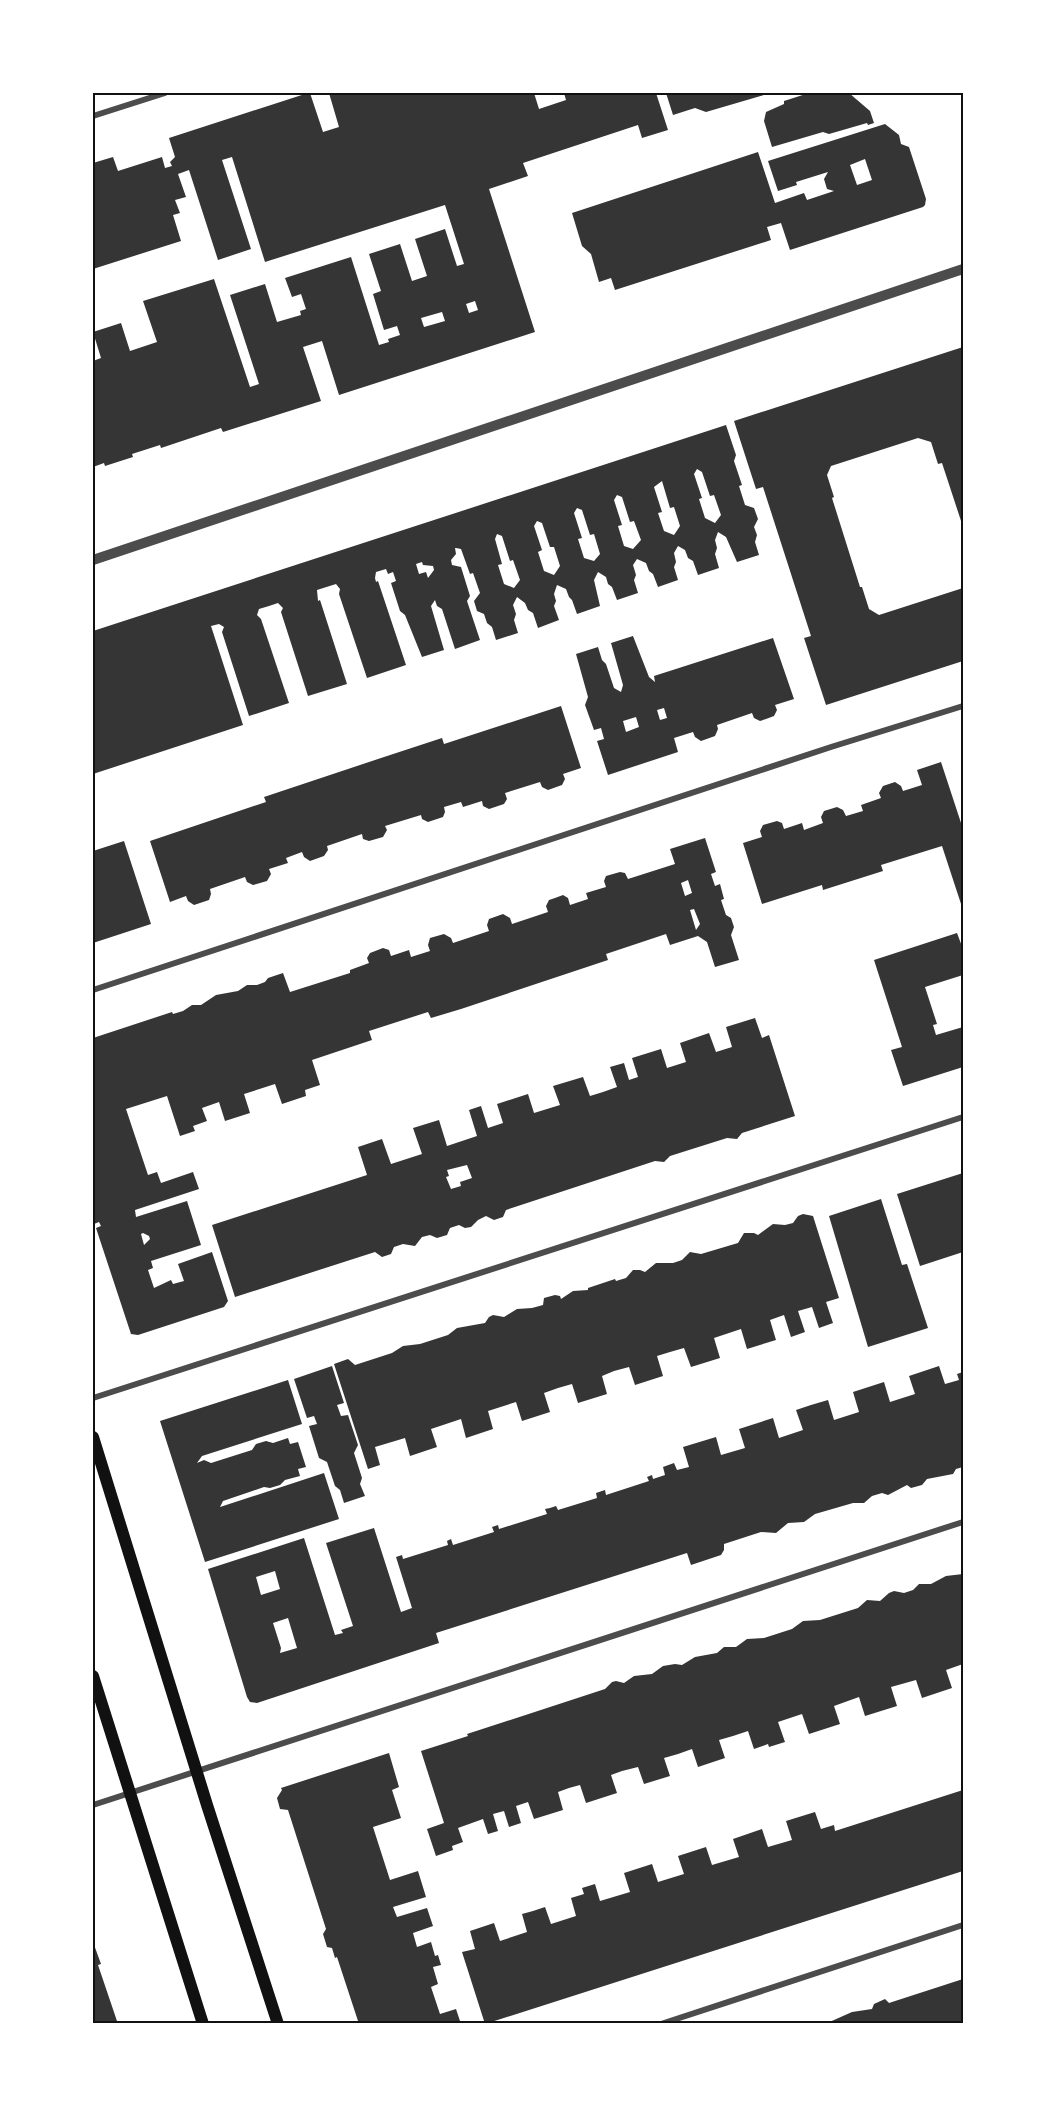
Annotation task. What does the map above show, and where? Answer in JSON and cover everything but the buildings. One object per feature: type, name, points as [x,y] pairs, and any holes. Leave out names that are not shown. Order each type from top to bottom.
[{"type":"main road","points":[[93,1437],[196,1771],[278,2024]]},
{"type":"main road","points":[[93,1676],[203,2024]]},
{"type":"street","points":[[93,116],[165,93]]},
{"type":"street","points":[[93,560],[963,269]]},
{"type":"street","points":[[93,990],[831,747],[963,706]]},
{"type":"street","points":[[93,1398],[963,1117]]},
{"type":"street","points":[[93,1805],[963,1522]]},
{"type":"street","points":[[661,2024],[963,1925]]}]
